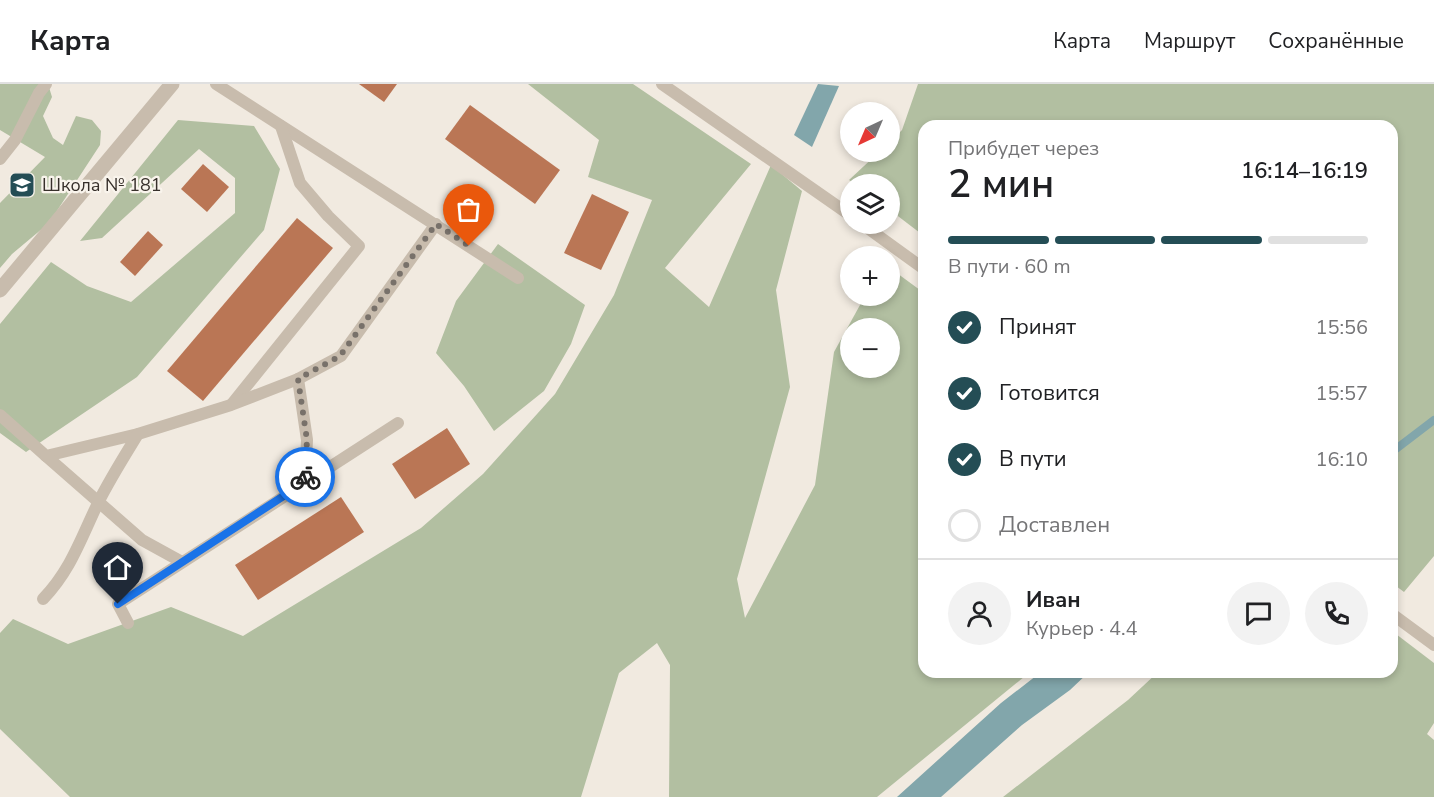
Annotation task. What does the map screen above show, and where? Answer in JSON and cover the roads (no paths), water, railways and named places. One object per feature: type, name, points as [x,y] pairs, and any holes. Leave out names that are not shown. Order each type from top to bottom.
[{"type":"street","points":[[0,291],[172,84]]},
{"type":"lane","points":[[0,159],[15,140],[46,84]]},
{"type":"lane","points":[[216,84],[518,278]]},
{"type":"lane","points":[[662,84],[840,208]]},
{"type":"lane","points":[[231,405],[359,246],[328,216],[300,183],[281,126]]},
{"type":"lane","points":[[46,456],[138,434],[231,405],[298,379],[340,356],[436,224]]},
{"type":"lane","points":[[876,234],[918,265]]},
{"type":"lane","points":[[298,379],[307,440],[305,482]]},
{"type":"lane","points":[[0,415],[142,540],[182,562]]},
{"type":"lane","points":[[128,623],[118,604],[398,423]]},
{"type":"lane","points":[[43,599],[59,583],[99,501],[138,434]]},
{"type":"lane","points":[[1398,618],[1434,645]]},
{"type":"water","points":[[818,84],[839,86],[812,147],[794,135]]},
{"type":"water","points":[[1033,678],[1083,678],[1022,725],[941,797],[897,797],[1001,703]]},
{"type":"waterway","points":[[1398,447],[1434,420]]},
{"type":"place","name":"Школа № 181","points":[[22,185]]}]
